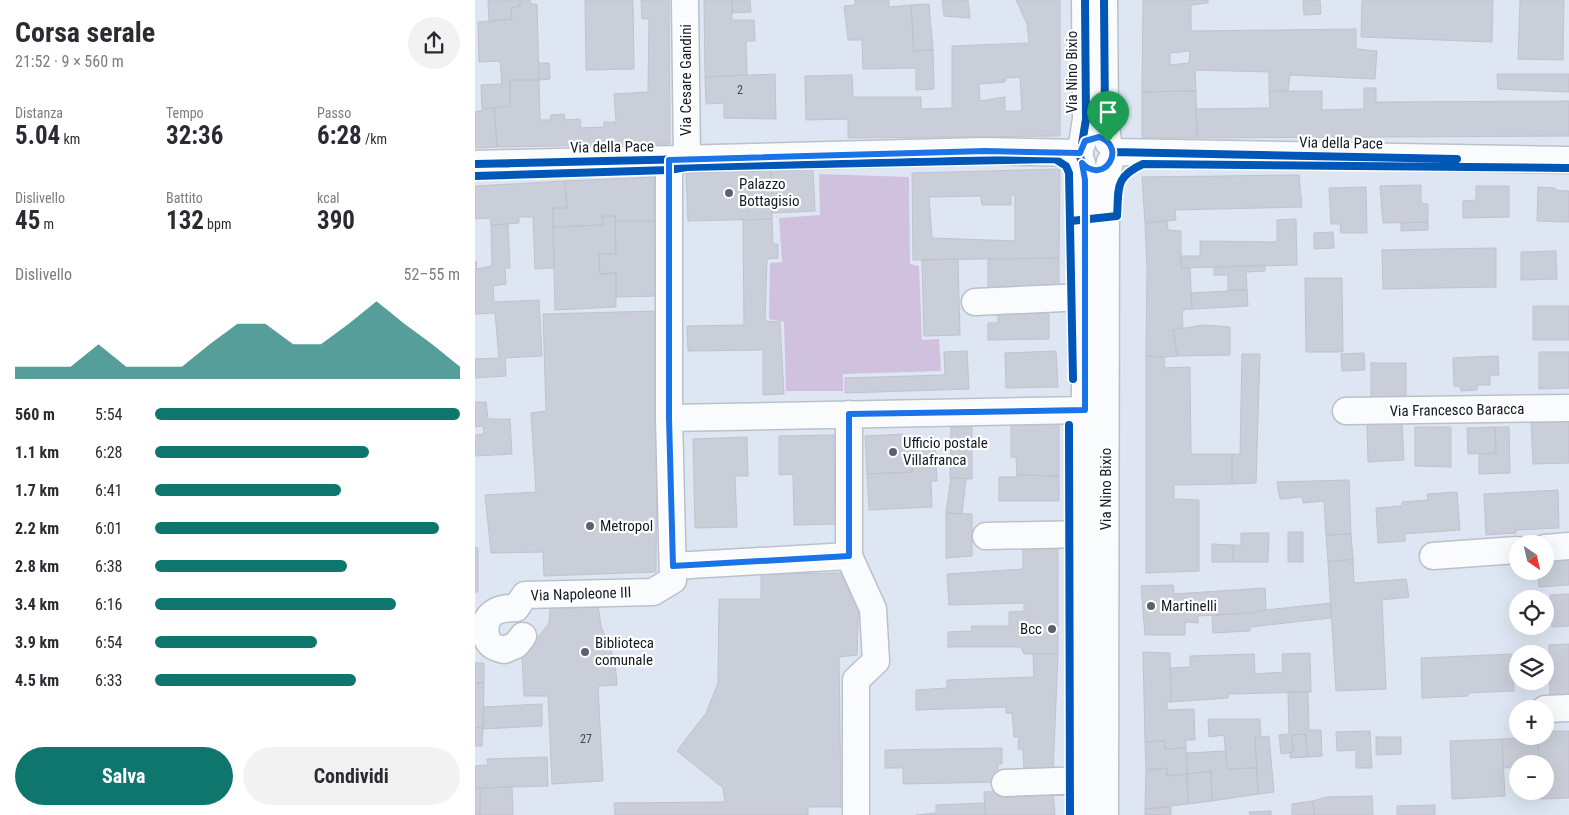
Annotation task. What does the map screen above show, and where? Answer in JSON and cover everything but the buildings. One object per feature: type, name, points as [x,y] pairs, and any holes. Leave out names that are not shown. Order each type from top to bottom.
[{"type":"street","name":"Via Cesare Gandini","points":[[678,160],[685,0]]},
{"type":"street","name":"Via Nino Bixio","points":[[1085,0],[1086,119],[1096,153],[1107,180],[1105,815]]},
{"type":"street","name":"Via Nino Bixio","points":[[1085,815],[1085,180],[1096,153],[1105,117],[1104,0]]},
{"type":"street","name":"Via della Pace","points":[[475,164],[985,151],[1569,160]]},
{"type":"street","name":"Via Napoleone III","points":[[523,636],[516,645],[505,650],[493,645],[485,635],[486,623],[491,614],[501,609],[516,608],[525,595],[653,592],[673,580],[669,418],[678,160]]},
{"type":"street","points":[[975,302],[1085,297]]},
{"type":"street","name":"Via Francesco Baracca","points":[[1346,411],[1569,408]]},
{"type":"street","points":[[669,418],[1085,410]]},
{"type":"street","points":[[849,414],[849,556],[873,609],[876,661],[856,680],[856,815]]},
{"type":"street","points":[[986,536],[1085,534]]},
{"type":"street","points":[[1554,547],[1569,546]]},
{"type":"street","points":[[1433,556],[1509,551]]},
{"type":"street","points":[[673,566],[849,556]]},
{"type":"street","points":[[1554,709],[1569,708]]},
{"type":"street","points":[[1005,783],[1085,780]]},
{"type":"shaded area","points":[[819,174],[909,177],[910,264],[919,266],[922,340],[939,339],[941,371],[843,374],[843,391],[786,391],[784,322],[769,319],[770,263],[782,262],[779,218],[820,215]]},
{"type":"cycle path","points":[[1082,144],[1086,119],[1085,0]]},
{"type":"cycle path","points":[[1104,0],[1105,117],[1108,142]]},
{"type":"cycle path","points":[[1096,138],[1108,142],[1112,154],[1108,166],[1096,170],[1084,166],[1080,154],[1084,142],[1096,138]]},
{"type":"cycle path","points":[[760,157],[985,151],[1080,153]]},
{"type":"cycle path","points":[[1113,152],[1457,159]]},
{"type":"cycle path","points":[[475,164],[692,159]]},
{"type":"cycle path","points":[[475,176],[669,170],[687,167],[1055,159],[1066,166],[1069,173],[1073,379]]},
{"type":"cycle path","points":[[1071,221],[1117,216],[1120,185],[1127,174],[1143,164],[1569,168]]},
{"type":"cycle path","points":[[1069,425],[1070,815]]},
{"type":"place","name":"Palazzo Bottagisio","points":[[729,193]]},
{"type":"place","name":"Ufficio postale Villafranca","points":[[893,452]]},
{"type":"place","name":"Metropol","points":[[590,526]]},
{"type":"place","name":"Martinelli","points":[[1151,606]]},
{"type":"place","name":"Bcc","points":[[1052,629]]},
{"type":"place","name":"Biblioteca comunale","points":[[585,652]]},
{"type":"route","points":[[1099,137],[1108,142],[1113,152],[1107,166],[1102,169],[1091,170],[1082,163],[1085,180],[1085,410],[849,414],[849,556],[673,566],[669,418],[669,160],[985,151],[1080,153],[1082,144],[1090,138],[1099,137]]}]
